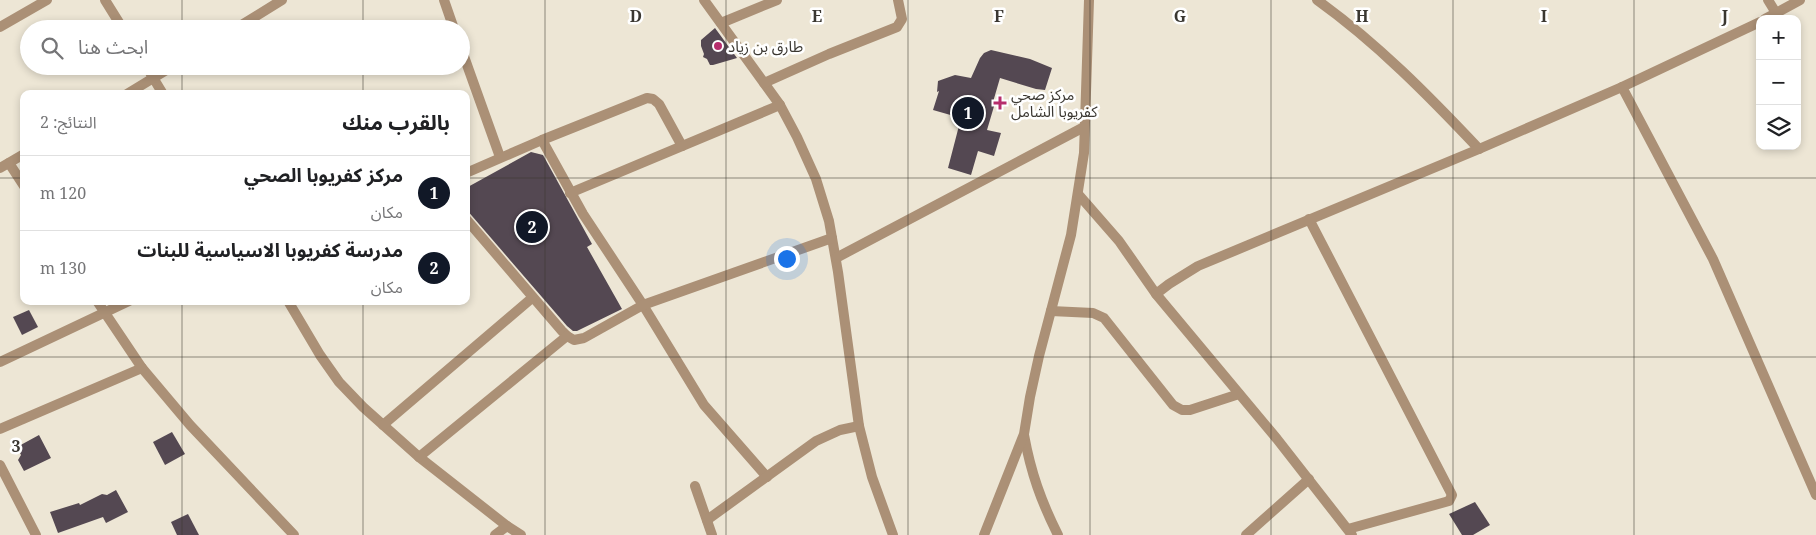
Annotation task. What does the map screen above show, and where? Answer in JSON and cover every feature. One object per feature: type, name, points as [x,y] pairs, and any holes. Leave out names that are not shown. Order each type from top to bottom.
[{"type":"street","points":[[0,27],[47,0]]},
{"type":"street","points":[[105,0],[117,20]]},
{"type":"street","points":[[250,20],[282,0]]},
{"type":"street","points":[[444,0],[451,20]]},
{"type":"street","points":[[704,0],[780,106],[797,137],[816,180],[829,221],[836,258],[859,426],[872,477],[893,535]]},
{"type":"street","points":[[721,23],[777,0]]},
{"type":"street","points":[[764,82],[897,27],[902,19],[898,0]]},
{"type":"street","points":[[984,535],[1024,434],[1034,379],[1071,235],[1084,153],[1089,0]]},
{"type":"street","points":[[1317,0],[1383,54],[1433,100],[1479,150]]},
{"type":"street","points":[[1768,0],[1776,13]]},
{"type":"street","points":[[1772,15],[1800,0]]},
{"type":"street","points":[[1156,294],[1198,266],[1479,150],[1622,87],[1756,24]]},
{"type":"street","points":[[470,73],[500,158]]},
{"type":"street","points":[[151,75],[160,90]]},
{"type":"street","points":[[134,90],[158,75]]},
{"type":"street","points":[[1622,87],[1714,259],[1816,496]]},
{"type":"street","points":[[470,171],[647,98],[653,99],[659,104],[682,146]]},
{"type":"street","points":[[570,193],[780,106]]},
{"type":"street","points":[[836,258],[1084,127]]},
{"type":"street","points":[[542,140],[570,193],[643,305],[704,405],[767,477]]},
{"type":"street","points":[[20,156],[4,165],[20,182]]},
{"type":"street","points":[[1078,194],[1119,241],[1156,294],[1309,479],[1350,532],[1449,501],[1452,495],[1309,219]]},
{"type":"street","points":[[470,223],[532,298],[567,336],[574,340],[584,338],[643,305],[832,238]]},
{"type":"street","points":[[383,425],[532,298]]},
{"type":"street","points":[[100,305],[142,368],[190,426],[288,533]]},
{"type":"street","points":[[0,362],[121,305]]},
{"type":"street","points":[[290,305],[320,355],[339,382],[363,407],[419,458],[521,535]]},
{"type":"street","points":[[1051,311],[1093,313],[1104,318],[1173,405],[1182,410],[1190,410],[1239,394]]},
{"type":"street","points":[[419,458],[567,336]]},
{"type":"street","points":[[0,429],[142,368]]},
{"type":"street","points":[[707,520],[816,441],[840,430],[859,426]]},
{"type":"street","points":[[1024,434],[1030,467],[1036,485],[1058,535]]},
{"type":"street","points":[[0,465],[36,535]]},
{"type":"street","points":[[1246,535],[1309,479]]},
{"type":"street","points":[[695,486],[712,535]]},
{"type":"street","points":[[495,535],[507,526]]},
{"type":"building","name":"طارق بن زياد","points":[[715,28],[737,58],[710,65],[707,59],[703,57],[701,40]]},
{"type":"building","points":[[991,50],[1030,59],[1052,68],[1045,90],[1000,78],[987,130],[1001,133],[994,156],[978,151],[971,175],[948,168],[961,118],[933,110],[939,91],[937,92],[938,81],[955,75],[971,78],[980,58],[984,53]]},
{"type":"building","points":[[531,152],[543,155],[592,244],[587,247],[622,309],[577,331],[573,331],[470,214],[470,186]]},
{"type":"building","points":[[29,310],[38,327],[22,335],[13,317]]},
{"type":"building","points":[[172,432],[185,454],[165,465],[153,442]]},
{"type":"building","points":[[39,435],[51,458],[24,471],[18,460],[21,455],[17,447]]},
{"type":"building","points":[[116,490],[128,512],[106,523],[103,517],[58,533],[50,512],[79,503],[80,505],[102,494],[107,495]]},
{"type":"building","points":[[1475,502],[1490,525],[1473,535],[1462,535],[1449,514]]},
{"type":"building","points":[[188,514],[199,535],[177,535],[171,522]]},
{"type":"place","name":"طارق بن زياد","points":[[718,46]]},
{"type":"place","name":"مركز صحي كفريوبا الشامل","points":[[1000,103]]},
{"type":"place","name":"مركز كفريوبا الصحي","points":[[968,113]]},
{"type":"place","name":"مدرسة كفريوبا الاسياسية للبنات","points":[[532,227]]}]
